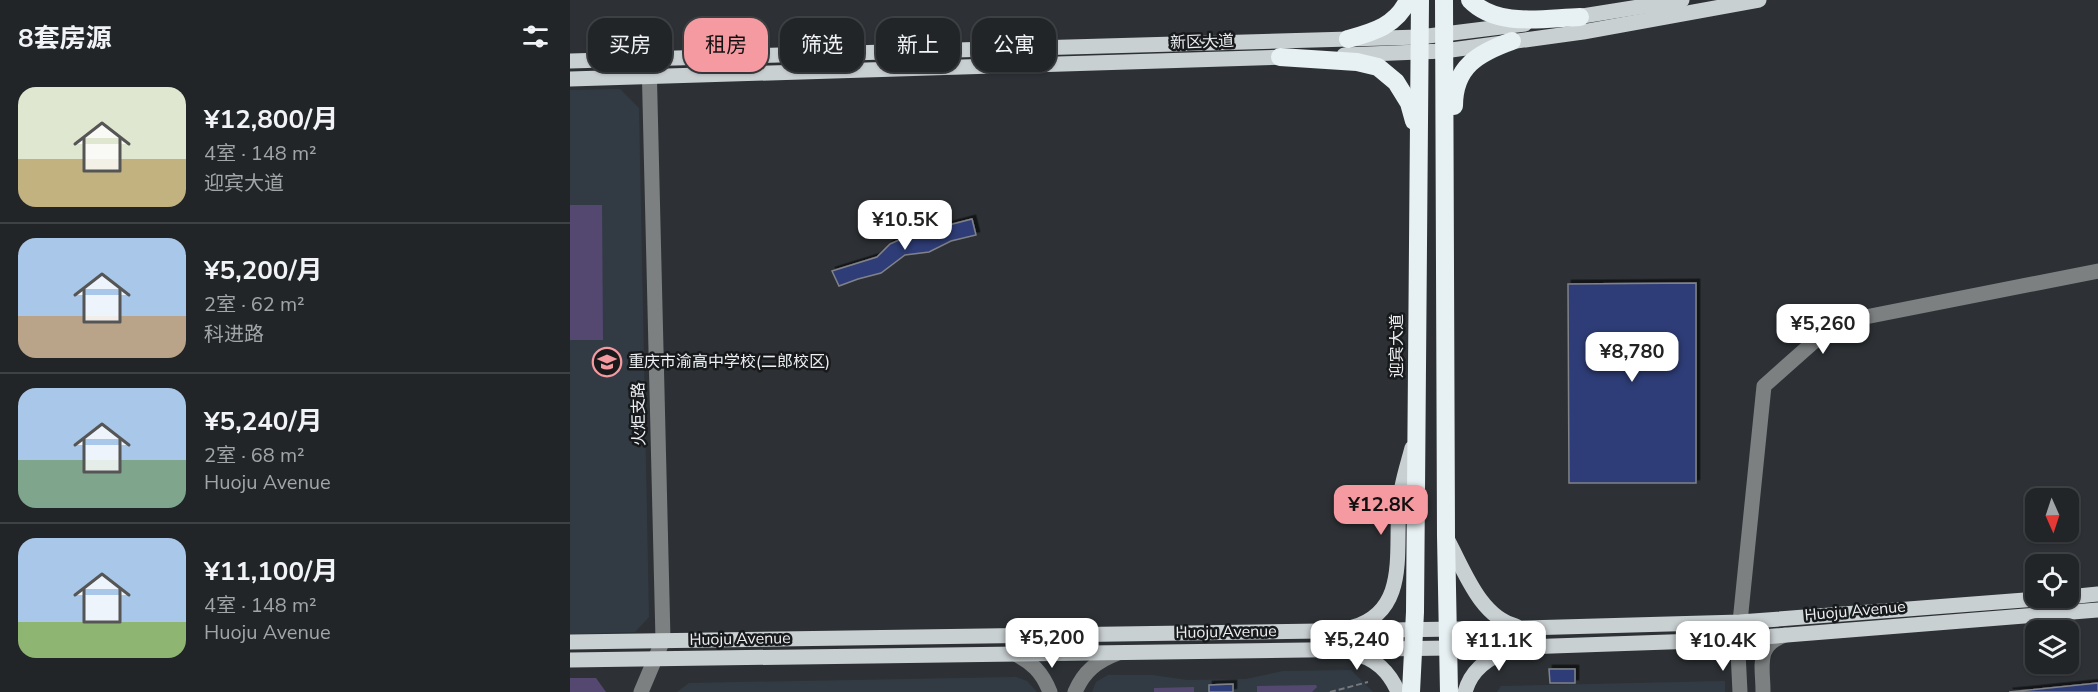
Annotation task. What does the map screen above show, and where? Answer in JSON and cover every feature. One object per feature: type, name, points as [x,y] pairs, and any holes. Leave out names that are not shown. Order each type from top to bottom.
[{"type":"highway","points":[[1348,39],[1369,34],[1388,25],[1408,0]]},
{"type":"highway","name":"迎宾大道","points":[[1411,692],[1414,629],[1420,0]]},
{"type":"highway","points":[[1444,0],[1446,536],[1449,692]]},
{"type":"highway","points":[[1470,0],[1490,14],[1510,18],[1580,17]]},
{"type":"highway","points":[[1444,164],[1453,135],[1454,93],[1458,80],[1479,55],[1512,42]]},
{"type":"highway","points":[[1280,57],[1357,62],[1378,68],[1396,81],[1408,103],[1418,135]]},
{"type":"highway","points":[[1416,430],[1424,488],[1426,532],[1428,537],[1434,540],[1446,536]]},
{"type":"main road","name":"新区大道","points":[[1444,43],[1682,0]]},
{"type":"main road","name":"新区大道","points":[[570,79],[1280,57],[1444,43],[1512,42],[1606,28],[1759,0]]},
{"type":"main road","name":"新区大道","points":[[672,58],[1348,39],[1420,45]]},
{"type":"main road","name":"新区大道","points":[[570,61],[588,61]]},
{"type":"main road","points":[[1331,631],[1355,627],[1370,620],[1383,607],[1394,589],[1397,570],[1399,506],[1416,430]]},
{"type":"main road","points":[[1446,536],[1477,594],[1485,604],[1504,621],[1525,628]]},
{"type":"main road","points":[[2079,596],[2098,594]]},
{"type":"main road","name":"Huoju Avenue","points":[[570,642],[1525,628],[1740,622],[2025,600]]},
{"type":"main road","name":"Huoju Avenue","points":[[570,660],[1523,647],[1726,640],[2098,610]]},
{"type":"main road","points":[[1465,692],[1476,671],[1489,659],[1523,647]]},
{"type":"main road","points":[[1321,649],[1371,658],[1386,672],[1398,692]]},
{"type":"street","name":"火炬支路","points":[[641,692],[663,640],[649,72]]},
{"type":"street","points":[[1740,622],[1764,386],[1835,323],[2098,271]]},
{"type":"street","points":[[1763,692],[1764,651],[1770,641],[1785,635]]},
{"type":"street","points":[[1726,640],[1738,652],[1740,692]]},
{"type":"street","points":[[1075,692],[1080,681],[1094,665],[1122,651]]},
{"type":"street","points":[[1013,653],[1037,668],[1053,692],[1060,685],[1066,686],[1069,692]]},
{"type":"path","points":[[1330,692],[1368,682]]},
{"type":"shaded area","name":"重庆市渝高中学校(二郎校区)","points":[[620,89],[639,108],[649,617],[635,632],[570,634],[570,90]]},
{"type":"shaded area","points":[[570,205],[602,205],[603,340],[570,340]]},
{"type":"shaded area","points":[[1351,670],[1373,692],[1092,692],[1096,682],[1108,675],[1152,675],[1187,680],[1246,679],[1283,671]]},
{"type":"shaded area","points":[[1016,677],[1027,681],[1037,692],[677,692],[689,683]]},
{"type":"shaded area","points":[[570,678],[596,678],[606,692],[570,692]]},
{"type":"shaded area","points":[[1725,681],[1725,692],[1497,692],[1501,686]]},
{"type":"shaded area","points":[[1316,685],[1317,687],[1312,692],[1257,692],[1257,686]]},
{"type":"shaded area","points":[[1194,687],[1194,692],[1154,692],[1154,688]]},
{"type":"building","points":[[972,219],[976,235],[951,241],[929,252],[905,255],[881,273],[839,286],[832,271],[877,257],[890,244],[899,240],[924,236],[945,226]]},
{"type":"building","points":[[1696,283],[1696,483],[1569,483],[1568,284]]},
{"type":"building","points":[[1549,669],[1575,669],[1575,683],[1550,683]]},
{"type":"building","points":[[2098,683],[2098,692],[2009,692]]},
{"type":"building","points":[[1233,684],[1233,692],[1209,692],[1209,685]]},
{"type":"place","name":"重庆市渝高中学校(二郎校区)","points":[[607,362]]}]
